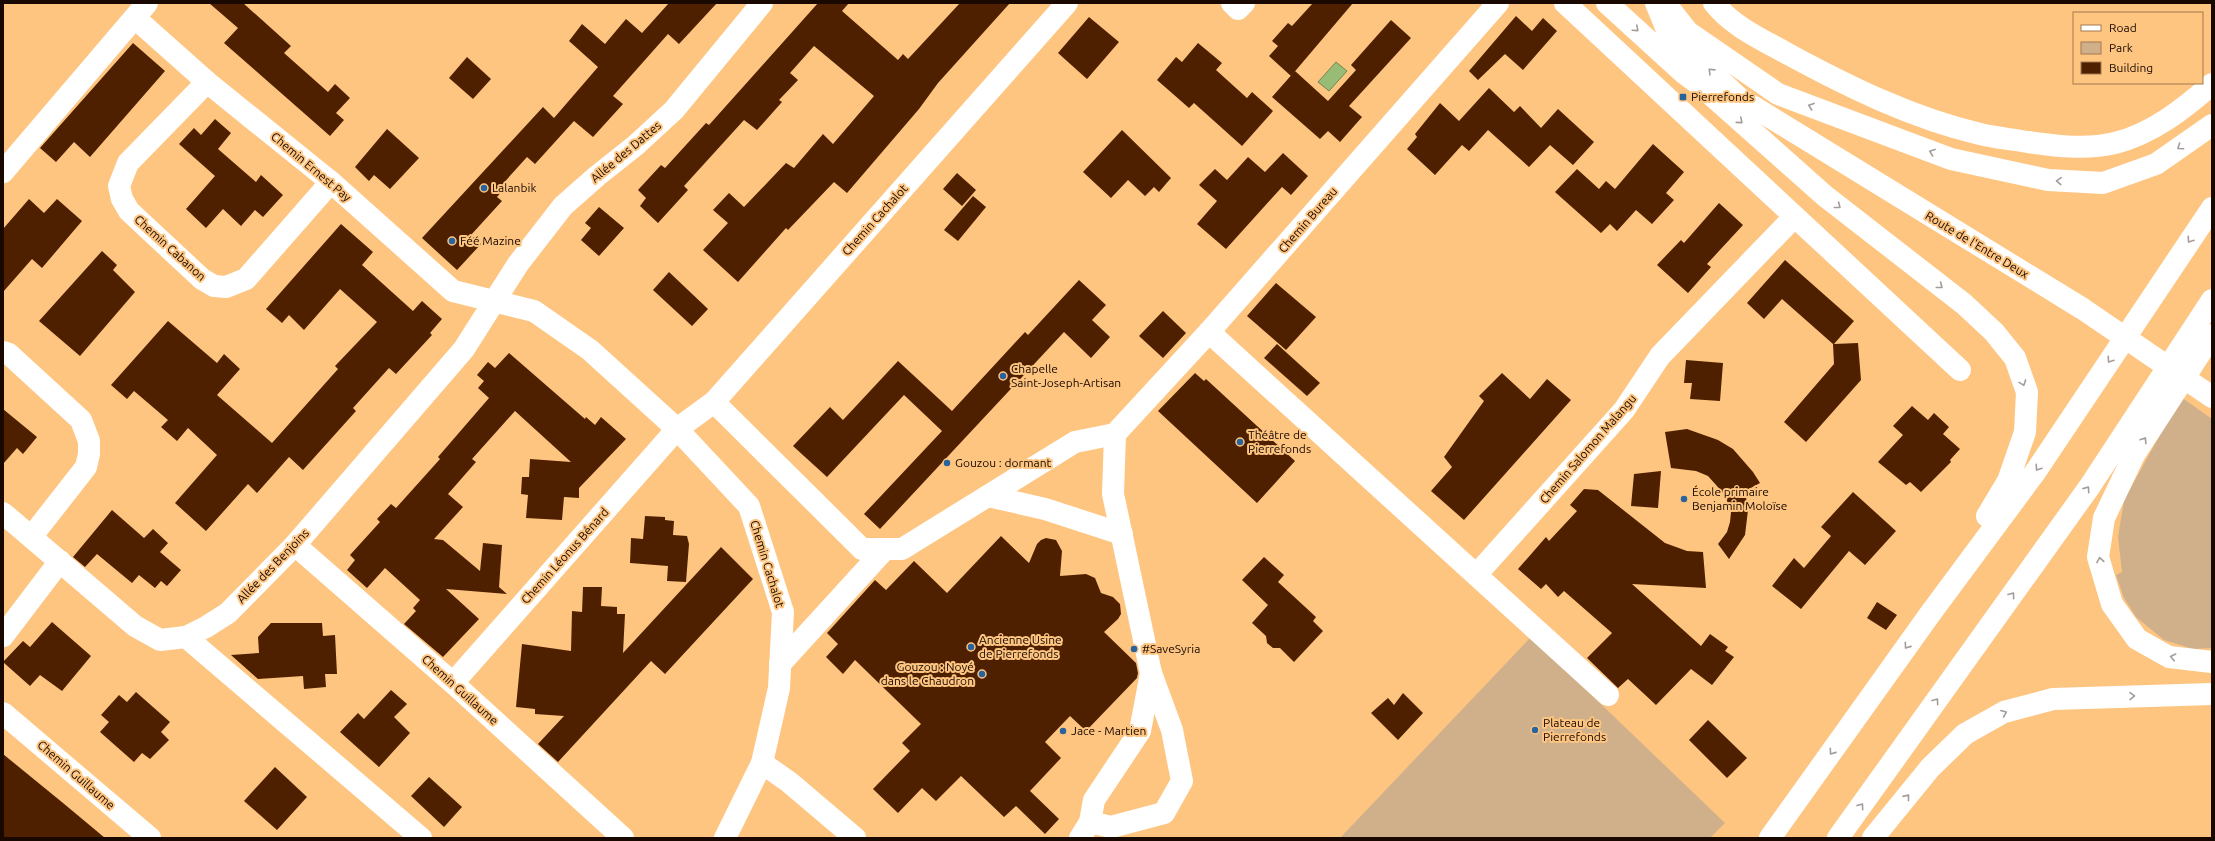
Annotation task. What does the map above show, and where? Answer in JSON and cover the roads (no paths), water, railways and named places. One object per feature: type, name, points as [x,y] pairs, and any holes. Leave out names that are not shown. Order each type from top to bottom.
[{"type":"main road","name":"Allée des Dattes","points":[[492,303],[518,264],[563,206],[597,176],[636,145],[674,110],[762,3]]},
{"type":"main road","name":"Chemin Cachalot","points":[[677,429],[714,402],[1068,3]]},
{"type":"main road","points":[[1232,3],[1238,9],[1244,3]]},
{"type":"main road","name":"Chemin Bureau","points":[[1115,434],[1209,332],[1498,3]]},
{"type":"main road","points":[[1565,3],[1960,370]]},
{"type":"main road","name":"Route de l'Entre Deux","points":[[1607,3],[1700,86],[1739,98]]},
{"type":"main road","name":"Route de l'Entre Deux","points":[[1656,3],[1667,30],[1739,98],[2083,309],[2212,397]]},
{"type":"main road","points":[[1665,3],[1688,32],[1778,94],[1951,159],[2048,180],[2103,183],[2156,164],[2212,125]]},
{"type":"main road","points":[[1714,3],[1722,13],[1748,32],[1846,86],[1916,114],[1980,134],[2065,147],[2115,143],[2154,127],[2190,104],[2212,84]]},
{"type":"main road","name":"Chemin Ernest Pay","points":[[141,10],[207,82],[331,182],[452,292],[492,303]]},
{"type":"main road","points":[[3,172],[141,10]]},
{"type":"main road","name":"Chemin Cabanon","points":[[207,82],[128,163],[119,186],[122,199],[129,211],[202,279],[214,286],[226,287],[246,279],[331,182]]},
{"type":"main road","points":[[1700,86],[1825,196],[1964,304],[1994,332],[2015,358],[2027,392],[2024,432],[2008,481],[1930,614]]},
{"type":"main road","points":[[1770,838],[1930,614],[2036,471],[2212,208]]},
{"type":"main road","name":"Chemin Salomon Malangu","points":[[1477,574],[1624,410],[1660,356],[1794,217]]},
{"type":"main road","points":[[1838,838],[2090,486],[2212,300]]},
{"type":"main road","name":"Chemin Cachalot","points":[[492,303],[534,311],[590,350],[677,429],[749,506],[782,612],[779,688],[762,763],[725,838]]},
{"type":"main road","name":"Allée des Benjoins","points":[[3,513],[32,536],[135,626],[160,640],[186,637],[206,627],[228,613],[295,545],[464,349],[492,303]]},
{"type":"main road","points":[[1209,332],[1477,574],[1608,695]]},
{"type":"main road","points":[[2212,335],[2134,455],[2104,518],[2098,557],[2112,604],[2137,639],[2169,657],[2212,662]]},
{"type":"main road","points":[[3,352],[9,354],[81,420],[89,441],[89,454],[86,467],[32,536]]},
{"type":"main road","points":[[714,402],[862,549],[902,549],[1075,442],[1115,434],[1113,494],[1151,673],[1172,730],[1182,782],[1164,813],[1110,827],[1085,830],[1094,800],[1140,731],[1151,673]]},
{"type":"main road","name":"Chemin Léonus Bénard","points":[[453,683],[677,429]]},
{"type":"main road","points":[[988,496],[1045,509],[1122,534]]},
{"type":"main road","name":"Chemin Guillaume","points":[[295,545],[453,683],[623,838]]},
{"type":"main road","points":[[780,664],[885,549]]},
{"type":"main road","points":[[3,636],[60,561]]},
{"type":"main road","points":[[186,637],[421,838]]},
{"type":"main road","points":[[1874,838],[1930,768],[1950,748],[1965,734],[2004,712],[2053,699],[2212,694]]},
{"type":"main road","name":"Chemin Guillaume","points":[[3,713],[150,838]]},
{"type":"main road","points":[[762,763],[789,782],[855,838]]},
{"type":"place","name":"Pierrefonds","points":[[1683,97]]},
{"type":"place","name":"Lalanbik","points":[[484,188]]},
{"type":"place","name":"Féé Mazine","points":[[452,241]]},
{"type":"place","name":"Chapelle Saint-Joseph-Artisan","points":[[1003,376]]},
{"type":"place","name":"Théâtre de Pierrefonds","points":[[1240,442]]},
{"type":"place","name":"Gouzou : dormant","points":[[947,463]]},
{"type":"place","name":"École primaire Benjamin Moloïse","points":[[1684,499]]},
{"type":"place","name":"Ancienne Usine de Pierrefonds","points":[[971,647]]},
{"type":"place","name":"#SaveSyria","points":[[1134,649]]},
{"type":"place","name":"Gouzou : Noyé dans le Chaudron","points":[[982,674]]},
{"type":"place","name":"Plateau de Pierrefonds","points":[[1535,730]]},
{"type":"place","name":"Jace - Martien","points":[[1063,731]]}]
